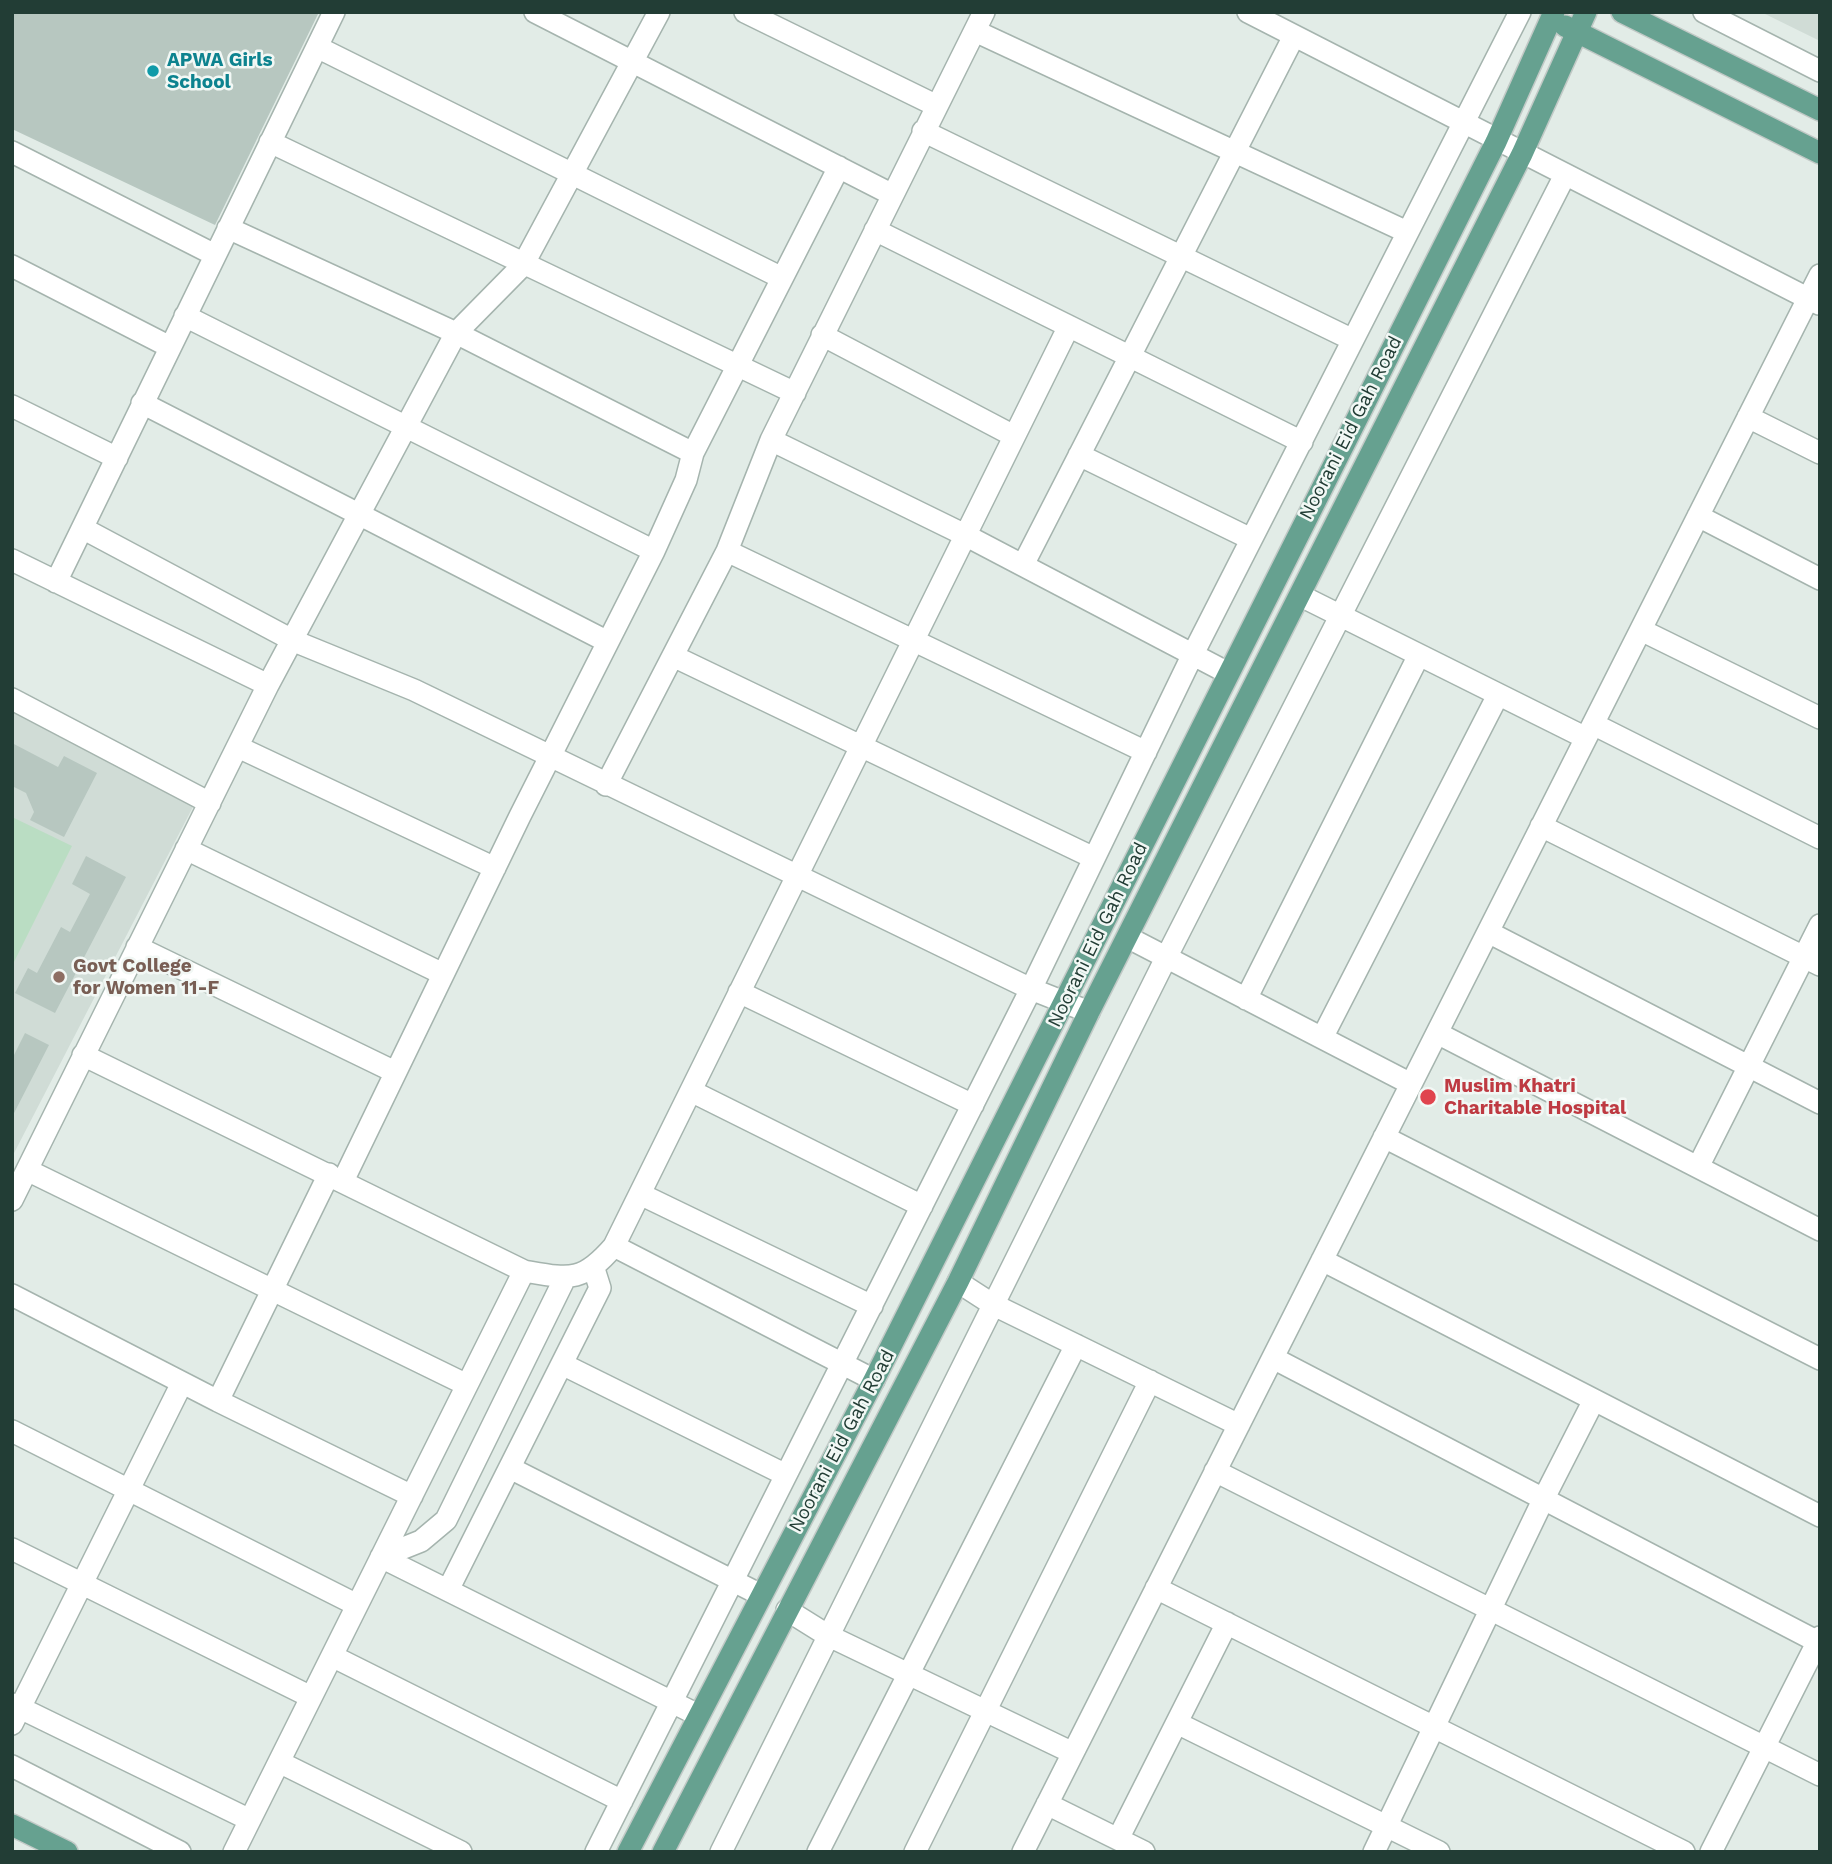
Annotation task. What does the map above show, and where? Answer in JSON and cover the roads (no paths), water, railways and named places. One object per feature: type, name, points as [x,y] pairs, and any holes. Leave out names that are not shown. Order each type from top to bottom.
[{"type":"main road","name":"Noorani Eid Gah Road","points":[[663,1852],[958,1282],[1089,1012],[1129,938],[1522,154],[1586,12]]},
{"type":"main road","points":[[1622,12],[1820,110]]},
{"type":"main road","name":"Noorani Eid Gah Road","points":[[628,1852],[874,1380],[1496,142],[1548,14]]},
{"type":"main road","points":[[1548,14],[1576,32],[1820,153]]},
{"type":"main road","points":[[12,1825],[67,1852]]},
{"type":"street","points":[[56,582],[334,12]]},
{"type":"street","points":[[535,12],[891,194]]},
{"type":"street","points":[[12,1200],[268,685],[295,640],[456,333],[523,265],[659,12]]},
{"type":"street","points":[[745,12],[935,105]]},
{"type":"street","points":[[1248,12],[1463,120],[1496,142],[1814,302]]},
{"type":"street","points":[[596,1852],[1031,989],[1193,654],[1520,12]]},
{"type":"street","points":[[1704,12],[1820,71]]},
{"type":"street","points":[[606,785],[727,551],[771,440],[981,17],[1235,152],[1407,232]]},
{"type":"street","points":[[1023,565],[1294,36]]},
{"type":"street","points":[[317,47],[782,278]]},
{"type":"street","points":[[923,131],[1353,340]]},
{"type":"street","points":[[271,142],[795,393]]},
{"type":"street","points":[[12,152],[215,255]]},
{"type":"street","points":[[218,1401],[273,1290],[395,1072],[549,756],[654,551],[687,480],[693,453],[839,167]]},
{"type":"street","points":[[721,1852],[992,1304],[1564,175]]},
{"type":"street","points":[[228,228],[456,333],[693,453]]},
{"type":"street","points":[[875,230],[1302,442]]},
{"type":"street","points":[[12,266],[170,347]]},
{"type":"street","points":[[1023,1852],[1748,417],[1814,302],[1820,275]]},
{"type":"street","points":[[185,316],[654,551]]},
{"type":"street","points":[[83,1055],[524,1270],[565,1278],[594,1269],[614,1246],[1068,328]]},
{"type":"street","points":[[822,335],[1014,436]]},
{"type":"street","points":[[142,403],[608,642]]},
{"type":"street","points":[[12,406],[117,458]]},
{"type":"street","points":[[1748,417],[1820,453]]},
{"type":"street","points":[[771,440],[1023,565],[1228,673]]},
{"type":"street","points":[[1080,455],[1251,539]]},
{"type":"street","points":[[1698,516],[1820,579]]},
{"type":"street","points":[[83,529],[295,640],[414,690],[1031,989],[1089,1012]]},
{"type":"street","points":[[727,551],[1146,752]]},
{"type":"street","points":[[12,560],[268,685]]},
{"type":"street","points":[[1301,596],[1498,695],[1589,731],[1820,838]]},
{"type":"street","points":[[1641,630],[1820,718]]},
{"type":"street","points":[[673,656],[1094,858]]},
{"type":"street","points":[[1246,999],[1418,657]]},
{"type":"street","points":[[1322,1038],[1498,695]]},
{"type":"street","points":[[12,699],[209,803]]},
{"type":"street","points":[[238,747],[495,868]]},
{"type":"street","points":[[1541,826],[1812,961]]},
{"type":"street","points":[[186,849],[443,974]]},
{"type":"street","points":[[1698,1167],[1812,961],[1820,925]]},
{"type":"street","points":[[1488,932],[1820,1102]]},
{"type":"street","points":[[1129,938],[1411,1084]]},
{"type":"street","points":[[137,947],[395,1072]]},
{"type":"street","points":[[739,992],[973,1105]]},
{"type":"street","points":[[1437,1033],[1820,1230]]},
{"type":"street","points":[[691,1091],[922,1206]]},
{"type":"street","points":[[1384,1137],[1820,1359]]},
{"type":"street","points":[[27,1170],[467,1385]]},
{"type":"street","points":[[640,1194],[872,1306]]},
{"type":"street","points":[[614,1246],[874,1380]]},
{"type":"street","points":[[1322,1261],[1820,1516]]},
{"type":"street","points":[[448,1590],[600,1288],[594,1269]]},
{"type":"street","points":[[234,1852],[524,1270]]},
{"type":"street","points":[[381,1557],[421,1541],[446,1520],[565,1278]]},
{"type":"street","points":[[958,1282],[992,1304],[1239,1425]]},
{"type":"street","points":[[12,1296],[412,1496]]},
{"type":"street","points":[[818,1852],[1076,1345]]},
{"type":"street","points":[[1273,1358],[1819,1640],[1711,1852]]},
{"type":"street","points":[[562,1364],[786,1475]]},
{"type":"street","points":[[915,1852],[1150,1381]]},
{"type":"street","points":[[182,1383],[15,1712],[250,1820]]},
{"type":"street","points":[[1374,1852],[1594,1400]]},
{"type":"street","points":[[12,1431],[357,1605]]},
{"type":"street","points":[[510,1468],[761,1595]]},
{"type":"street","points":[[1215,1471],[1820,1775]]},
{"type":"street","points":[[12,1549],[312,1697]]},
{"type":"street","points":[[381,1557],[698,1715]]},
{"type":"street","points":[[1156,1588],[1684,1852]]},
{"type":"street","points":[[787,1609],[827,1634],[1073,1754]]},
{"type":"street","points":[[1118,1839],[1227,1623]]},
{"type":"street","points":[[332,1656],[622,1801]]},
{"type":"street","points":[[1177,1723],[1439,1852]]},
{"type":"street","points":[[279,1762],[461,1852]]},
{"type":"street","points":[[12,1766],[180,1852]]},
{"type":"street","points":[[1048,1804],[1144,1852]]},
{"type":"place","name":"APWA Girls School","points":[[153,71]]},
{"type":"place","name":"Govt College for Women 11-F","points":[[59,977]]},
{"type":"place","name":"Muslim Khatri Charitable Hospital","points":[[1428,1097]]}]
